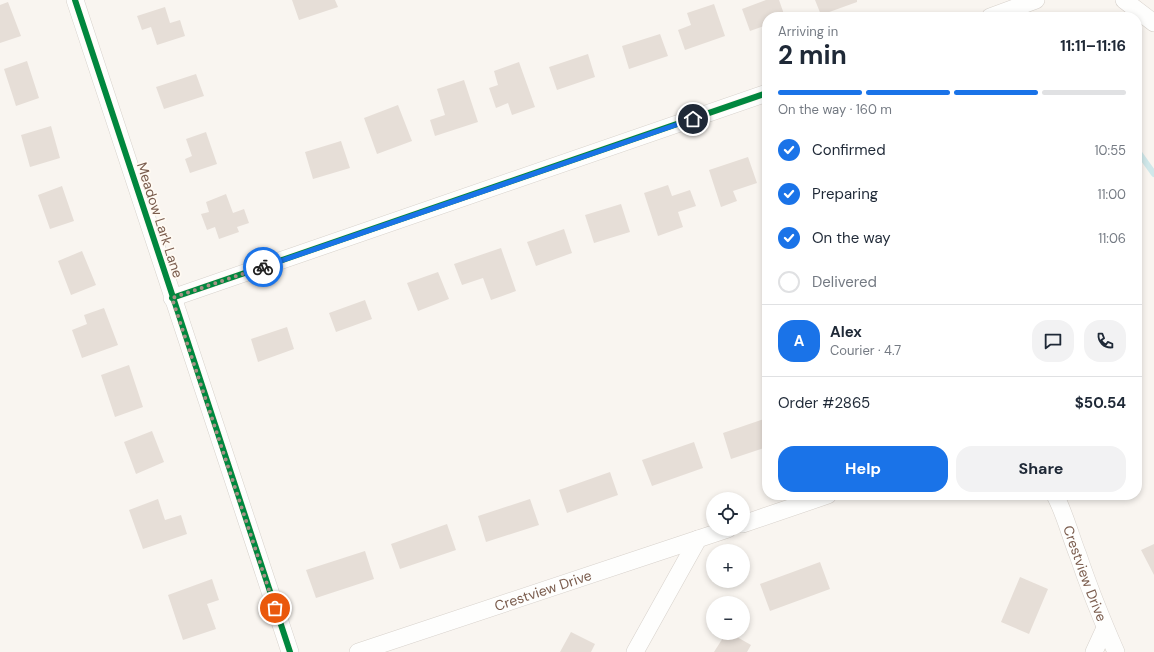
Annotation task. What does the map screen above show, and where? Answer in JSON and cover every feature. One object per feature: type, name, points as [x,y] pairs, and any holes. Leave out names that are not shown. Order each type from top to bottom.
[{"type":"street","name":"Meadow Lark Lane","points":[[75,0],[172,298],[290,652]]},
{"type":"street","points":[[1004,12],[1036,0]]},
{"type":"street","points":[[1124,0],[1140,12]]},
{"type":"street","points":[[1142,14],[1154,23]]},
{"type":"street","points":[[172,298],[762,96]]},
{"type":"street","points":[[750,522],[813,500]]},
{"type":"street","name":"Crestview Drive","points":[[1058,500],[1077,555],[1105,628],[1116,652]]},
{"type":"street","name":"Crestview Drive","points":[[358,652],[707,536]]},
{"type":"street","points":[[636,652],[698,539]]},
{"type":"street","points":[[1094,652],[1105,628]]},
{"type":"building","points":[[292,0],[335,0],[338,7],[299,20]]},
{"type":"building","points":[[766,0],[779,0],[783,12],[762,12],[762,27],[750,31],[742,9]]},
{"type":"building","points":[[815,0],[857,0],[857,2],[829,12],[820,12]]},
{"type":"building","points":[[8,2],[21,36],[0,43],[0,5]]},
{"type":"building","points":[[714,4],[725,36],[685,50],[678,30],[691,25],[687,13]]},
{"type":"building","points":[[165,7],[170,23],[180,20],[185,36],[157,45],[151,27],[142,30],[137,16]]},
{"type":"building","points":[[660,34],[668,56],[629,69],[622,46]]},
{"type":"building","points":[[588,54],[595,77],[557,90],[549,67]]},
{"type":"building","points":[[27,61],[39,98],[16,106],[4,69]]},
{"type":"building","points":[[519,62],[535,107],[512,115],[508,103],[496,108],[489,88],[498,85],[494,71]]},
{"type":"building","points":[[196,74],[204,96],[164,109],[156,87]]},
{"type":"building","points":[[464,80],[478,122],[435,136],[430,120],[445,115],[437,89]]},
{"type":"building","points":[[398,105],[412,141],[377,154],[364,118]]},
{"type":"building","points":[[51,126],[60,158],[30,167],[21,135]]},
{"type":"building","points":[[206,132],[217,164],[190,173],[185,159],[192,156],[186,139]]},
{"type":"building","points":[[341,141],[350,168],[313,179],[305,152]]},
{"type":"building","points":[[748,157],[757,183],[733,191],[737,201],[721,207],[709,170]]},
{"type":"building","points":[[668,185],[672,196],[690,190],[696,206],[678,212],[683,227],[658,236],[644,193]]},
{"type":"building","points":[[62,186],[74,221],[50,229],[38,195]]},
{"type":"building","points":[[226,194],[233,213],[244,209],[249,223],[237,227],[239,232],[219,239],[215,227],[207,230],[201,214],[209,212],[206,202]]},
{"type":"building","points":[[621,204],[630,232],[594,243],[585,215]]},
{"type":"building","points":[[564,229],[572,253],[536,266],[527,242]]},
{"type":"building","points":[[501,248],[516,291],[491,300],[483,278],[462,285],[454,264]]},
{"type":"building","points":[[82,251],[96,285],[71,295],[58,261]]},
{"type":"building","points":[[438,272],[449,299],[418,311],[407,283]]},
{"type":"building","points":[[365,300],[372,319],[336,332],[329,313]]},
{"type":"building","points":[[104,308],[118,345],[82,358],[72,330],[87,324],[84,315]]},
{"type":"building","points":[[287,327],[294,349],[258,362],[251,339]]},
{"type":"building","points":[[129,365],[143,407],[115,417],[101,375]]},
{"type":"building","points":[[762,420],[762,449],[731,459],[723,433]]},
{"type":"building","points":[[152,431],[164,462],[136,474],[124,442]]},
{"type":"building","points":[[694,442],[703,468],[652,486],[642,460]]},
{"type":"building","points":[[610,472],[618,495],[567,513],[559,490]]},
{"type":"building","points":[[158,499],[165,520],[181,515],[187,534],[143,549],[129,510]]},
{"type":"building","points":[[530,499],[539,525],[486,542],[478,516]]},
{"type":"building","points":[[447,524],[456,550],[400,569],[391,544]]},
{"type":"building","points":[[1154,544],[1154,575],[1141,550]]},
{"type":"building","points":[[365,551],[374,579],[316,598],[306,570]]},
{"type":"building","points":[[820,562],[830,589],[770,611],[760,584]]},
{"type":"building","points":[[1020,577],[1048,589],[1029,634],[1001,622]]},
{"type":"building","points":[[212,579],[219,600],[207,604],[216,629],[183,640],[168,595]]},
{"type":"building","points":[[571,632],[595,644],[591,652],[560,652]]},
{"type":"building","points":[[722,640],[742,640],[751,645],[747,652],[714,652]]},
{"type":"waterway","points":[[1142,157],[1154,174]]},
{"type":"cycle path","points":[[75,0],[290,652]]},
{"type":"cycle path","points":[[172,298],[762,95]]},
{"type":"way so far","points":[[263,267],[172,298],[275,608]]},
{"type":"route","points":[[263,267],[693,119]]}]
